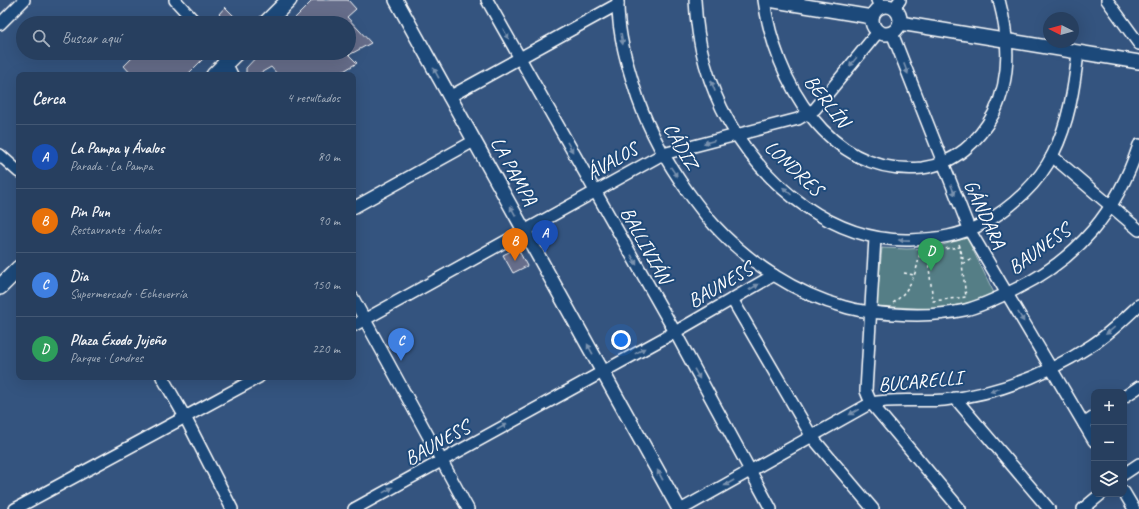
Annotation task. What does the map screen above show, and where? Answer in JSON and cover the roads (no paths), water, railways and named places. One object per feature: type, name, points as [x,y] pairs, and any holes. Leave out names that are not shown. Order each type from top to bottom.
[{"type":"main road","points":[[273,16],[289,0]]},
{"type":"main road","points":[[217,72],[229,61]]},
{"type":"main road","points":[[0,287],[16,271]]},
{"type":"street","points":[[0,24],[24,0]]},
{"type":"street","points":[[175,0],[190,16]]},
{"type":"street","name":"LA PAMPA","points":[[396,0],[679,509]]},
{"type":"street","name":"BALLIVIÁN","points":[[487,0],[596,191],[771,509]]},
{"type":"street","name":"LONDRES","points":[[695,0],[699,42],[720,104],[737,135],[768,174],[801,203],[830,222],[875,238],[892,240],[921,240],[955,235],[970,231],[996,216],[1025,192],[1040,174],[1052,156],[1066,122],[1078,53]]},
{"type":"street","name":"BERLÍN","points":[[764,0],[770,34],[776,51],[790,84],[809,114],[832,139],[861,158],[893,167],[910,169],[942,163],[956,156],[970,146],[990,120],[1003,90],[1006,68],[1006,41],[999,0]]},
{"type":"street","points":[[769,0],[876,8],[897,4],[899,15],[896,28]]},
{"type":"street","points":[[1107,0],[1139,44]]},
{"type":"street","points":[[449,97],[618,2]]},
{"type":"street","name":"CÁDIZ","points":[[618,2],[626,61],[651,132],[673,172],[716,227],[750,258],[774,276]]},
{"type":"street","points":[[876,8],[872,25],[878,32],[885,34],[896,28],[1006,41],[1139,62]]},
{"type":"street","name":"GÁNDARA","points":[[896,28],[942,163],[970,231],[1091,436]]},
{"type":"street","name":"ÁVALOS","points":[[356,324],[663,154],[798,119],[809,114],[815,109],[878,32]]},
{"type":"street","points":[[356,206],[474,141]]},
{"type":"street","name":"BAUNESS","points":[[354,509],[774,276],[799,289],[846,308],[912,316],[938,314],[967,309],[1006,294],[1028,283],[1057,264],[1092,231],[1111,207],[1134,159],[1139,145]]},
{"type":"street","points":[[0,155],[16,169]]},
{"type":"street","points":[[1052,156],[1139,230]]},
{"type":"street","points":[[875,238],[865,384],[866,391],[871,403],[960,509]]},
{"type":"street","points":[[732,299],[812,437],[873,509]]},
{"type":"street","points":[[356,304],[468,509]]},
{"type":"street","name":"BUCARELLI","points":[[682,509],[871,403],[888,401],[927,401],[955,398],[986,393],[1033,377],[1092,345],[1110,332],[1139,305]]},
{"type":"street","points":[[164,380],[185,417],[232,509]]},
{"type":"street","points":[[14,509],[253,380]]},
{"type":"street","points":[[1127,395],[1139,387]]},
{"type":"street","points":[[955,398],[1049,509]]},
{"type":"street","points":[[1084,424],[1091,419]]},
{"type":"street","points":[[1127,472],[1139,464]]},
{"type":"street","points":[[1083,509],[1097,497]]},
{"type":"street","points":[[1127,497],[1134,509]]},
{"type":"place","name":"La Pampa y Ávalos","points":[[545,253]]},
{"type":"place","name":"Pin Pun","points":[[515,261]]},
{"type":"place","name":"Plaza Éxodo Jujeño","points":[[931,271]]},
{"type":"place","name":"Dia","points":[[401,361]]}]
